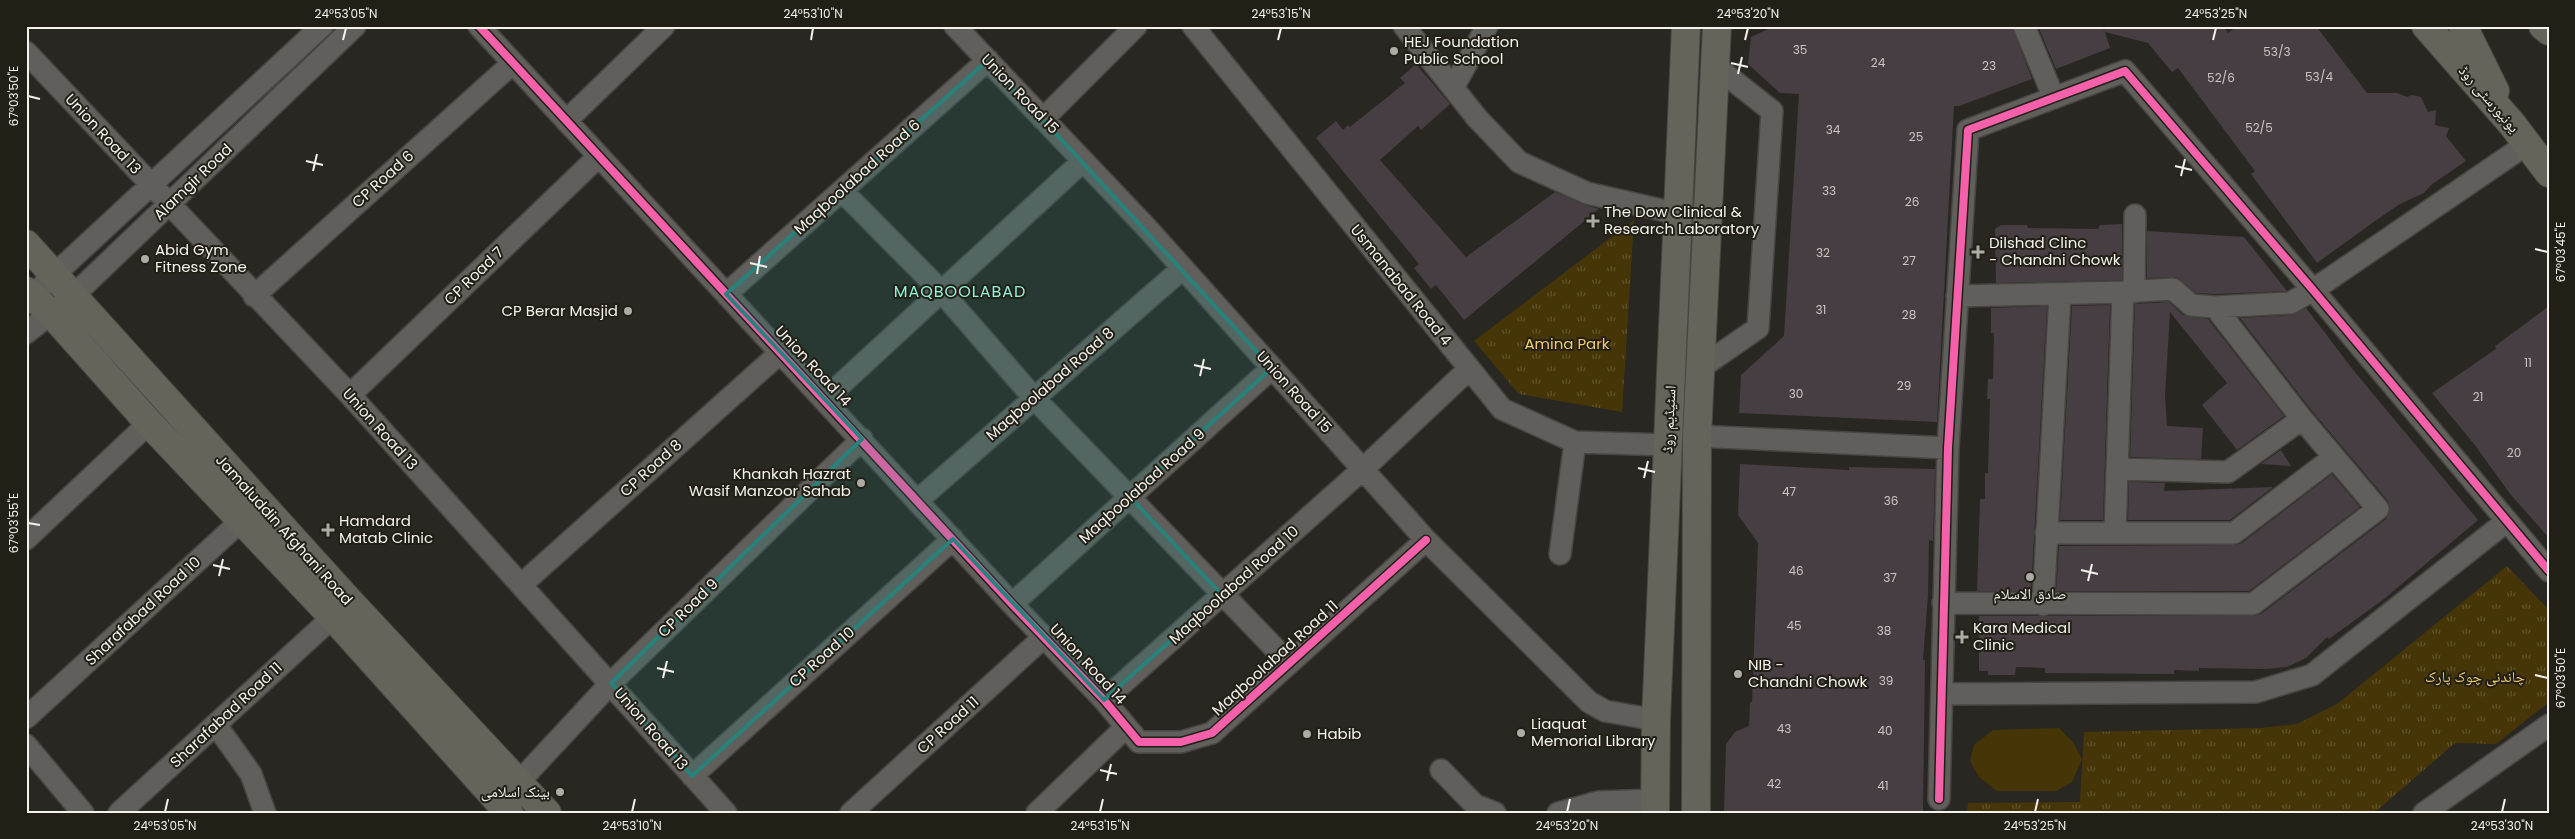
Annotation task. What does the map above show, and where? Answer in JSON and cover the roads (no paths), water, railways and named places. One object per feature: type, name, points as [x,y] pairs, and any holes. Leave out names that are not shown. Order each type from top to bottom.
[{"type":"main road","name":"اسٹیڈیم روڈ","points":[[1655,806],[1656,720],[1686,26]]},
{"type":"main road","name":"یونیورسٹی روڈ","points":[[2426,26],[2520,134],[2549,173]]},
{"type":"main road","points":[[2463,26],[2520,134]]},
{"type":"main road","points":[[2544,26],[2549,31]]},
{"type":"main road","name":"اسٹیڈیم روڈ","points":[[1696,813],[1697,436],[1715,66],[1720,27]]},
{"type":"main road","name":"Jamaluddin Afghani Road","points":[[26,244],[74,294],[251,512],[332,617],[510,813]]},
{"type":"main road","name":"Jamaluddin Afghani Road","points":[[34,301],[150,423],[251,512],[547,813]]},
{"type":"street","name":"Alamgir Road","points":[[26,333],[34,301],[54,274],[322,26]]},
{"type":"street","name":"Alamgir Road","points":[[34,301],[74,294],[355,26]]},
{"type":"street","name":"Union Road 14","points":[[479,26],[1126,726]]},
{"type":"street","points":[[566,121],[664,26]]},
{"type":"street","name":"Union Road 15","points":[[955,26],[1183,268],[1426,540],[1589,702],[1605,711],[1656,720]]},
{"type":"street","points":[[1043,119],[1136,26]]},
{"type":"street","name":"Usmanabad Road 4","points":[[1193,26],[1468,370],[1502,409],[1575,442],[1667,445]]},
{"type":"street","points":[[1404,26],[1477,118],[1519,162],[1587,193],[1679,214]]},
{"type":"street","points":[[1453,88],[1487,26]]},
{"type":"street","points":[[2024,26],[2054,98]]},
{"type":"street","name":"Union Road 13","points":[[26,52],[254,296],[350,395],[726,813]]},
{"type":"street","name":"Maqboolabad Road 6","points":[[726,294],[988,60]]},
{"type":"street","name":"CP Road 6","points":[[254,296],[513,63]]},
{"type":"street","points":[[1700,368],[1758,328],[1772,111],[1715,66]]},
{"type":"street","points":[[1939,799],[1948,448],[1968,130],[2125,71],[2313,290],[2549,571]]},
{"type":"street","points":[[1957,296],[2128,292],[2173,289],[2191,305],[2215,307],[2290,303],[2313,290],[2520,134]]},
{"type":"street","name":"CP Road 7","points":[[350,395],[598,156]]},
{"type":"street","points":[[825,399],[1083,161]]},
{"type":"street","points":[[842,191],[941,291],[1034,398],[1289,664]]},
{"type":"street","points":[[2115,533],[2128,292],[2135,215]]},
{"type":"street","name":"Maqboolabad Road 8","points":[[918,500],[1183,268]]},
{"type":"street","points":[[2043,605],[2060,294]]},
{"type":"street","points":[[1943,603],[2043,605],[2253,604],[2378,509],[2302,419],[2215,307]]},
{"type":"street","name":"CP Road 8","points":[[521,585],[780,352]]},
{"type":"street","name":"Maqboolabad Road 9","points":[[1012,604],[1272,368]]},
{"type":"street","name":"Maqboolabad Road 10","points":[[1104,700],[1363,469],[1468,370]]},
{"type":"street","points":[[2118,470],[2228,472],[2302,419]]},
{"type":"street","points":[[26,540],[150,423]]},
{"type":"street","points":[[1697,436],[1948,448]]},
{"type":"street","name":"CP Road 9","points":[[518,782],[611,683],[862,439]]},
{"type":"street","points":[[1560,554],[1575,442]]},
{"type":"street","points":[[2046,534],[2234,533],[2334,457]]},
{"type":"street","name":"Sharafabad Road 10","points":[[26,718],[251,512]]},
{"type":"street","points":[[1942,694],[2256,692],[2312,675],[2507,521]]},
{"type":"street","name":"CP Road 10","points":[[692,776],[953,539]]},
{"type":"street","name":"Maqboolabad Road 11","points":[[1126,726],[1139,742],[1181,742],[1212,733],[1426,540]]},
{"type":"street","name":"Sharafabad Road 11","points":[[120,813],[332,617]]},
{"type":"street","name":"CP Road 11","points":[[851,813],[1044,638]]},
{"type":"street","points":[[216,725],[251,774],[265,813]]},
{"type":"street","points":[[2424,813],[2549,725]]},
{"type":"street","points":[[1037,813],[1126,726]]},
{"type":"street","points":[[26,745],[83,813]]},
{"type":"street","points":[[1441,770],[1475,805],[1495,813]]},
{"type":"street","points":[[1558,813],[1598,802],[1655,806]]},
{"type":"place","name":"HEJ Foundation Public School","points":[[1394,51]]},
{"type":"place","name":"The Dow Clinical & Research Laboratory","points":[[1593,221]]},
{"type":"place","name":"Dilshad Clinc - Chandni Chowk","points":[[1978,252]]},
{"type":"place","name":"Abid Gym Fitness Zone","points":[[145,259]]},
{"type":"place","name":"CP Berar Masjid","points":[[628,311]]},
{"type":"place","name":"Khankah Hazrat Wasif Manzoor Sahab","points":[[861,483]]},
{"type":"place","name":"Hamdard Matab Clinic","points":[[328,530]]},
{"type":"place","name":"صادق الاسلام","points":[[2030,577]]},
{"type":"place","name":"Kara Medical Clinic","points":[[1962,637]]},
{"type":"place","name":"NIB - Chandni Chowk","points":[[1738,674]]},
{"type":"place","name":"Liaquat Memorial Library","points":[[1521,733]]},
{"type":"place","name":"Habib","points":[[1307,734]]},
{"type":"place","name":"بینک اسلامی","points":[[560,792]]},
{"type":"district","name":"MAQBOOLABAD","points":[[960,291]]},
{"type":"park label","name":"Amina Park","points":[[1567,344]]},
{"type":"park label","name":"چاندنی چوک پارک","points":[[2475,677]]}]
